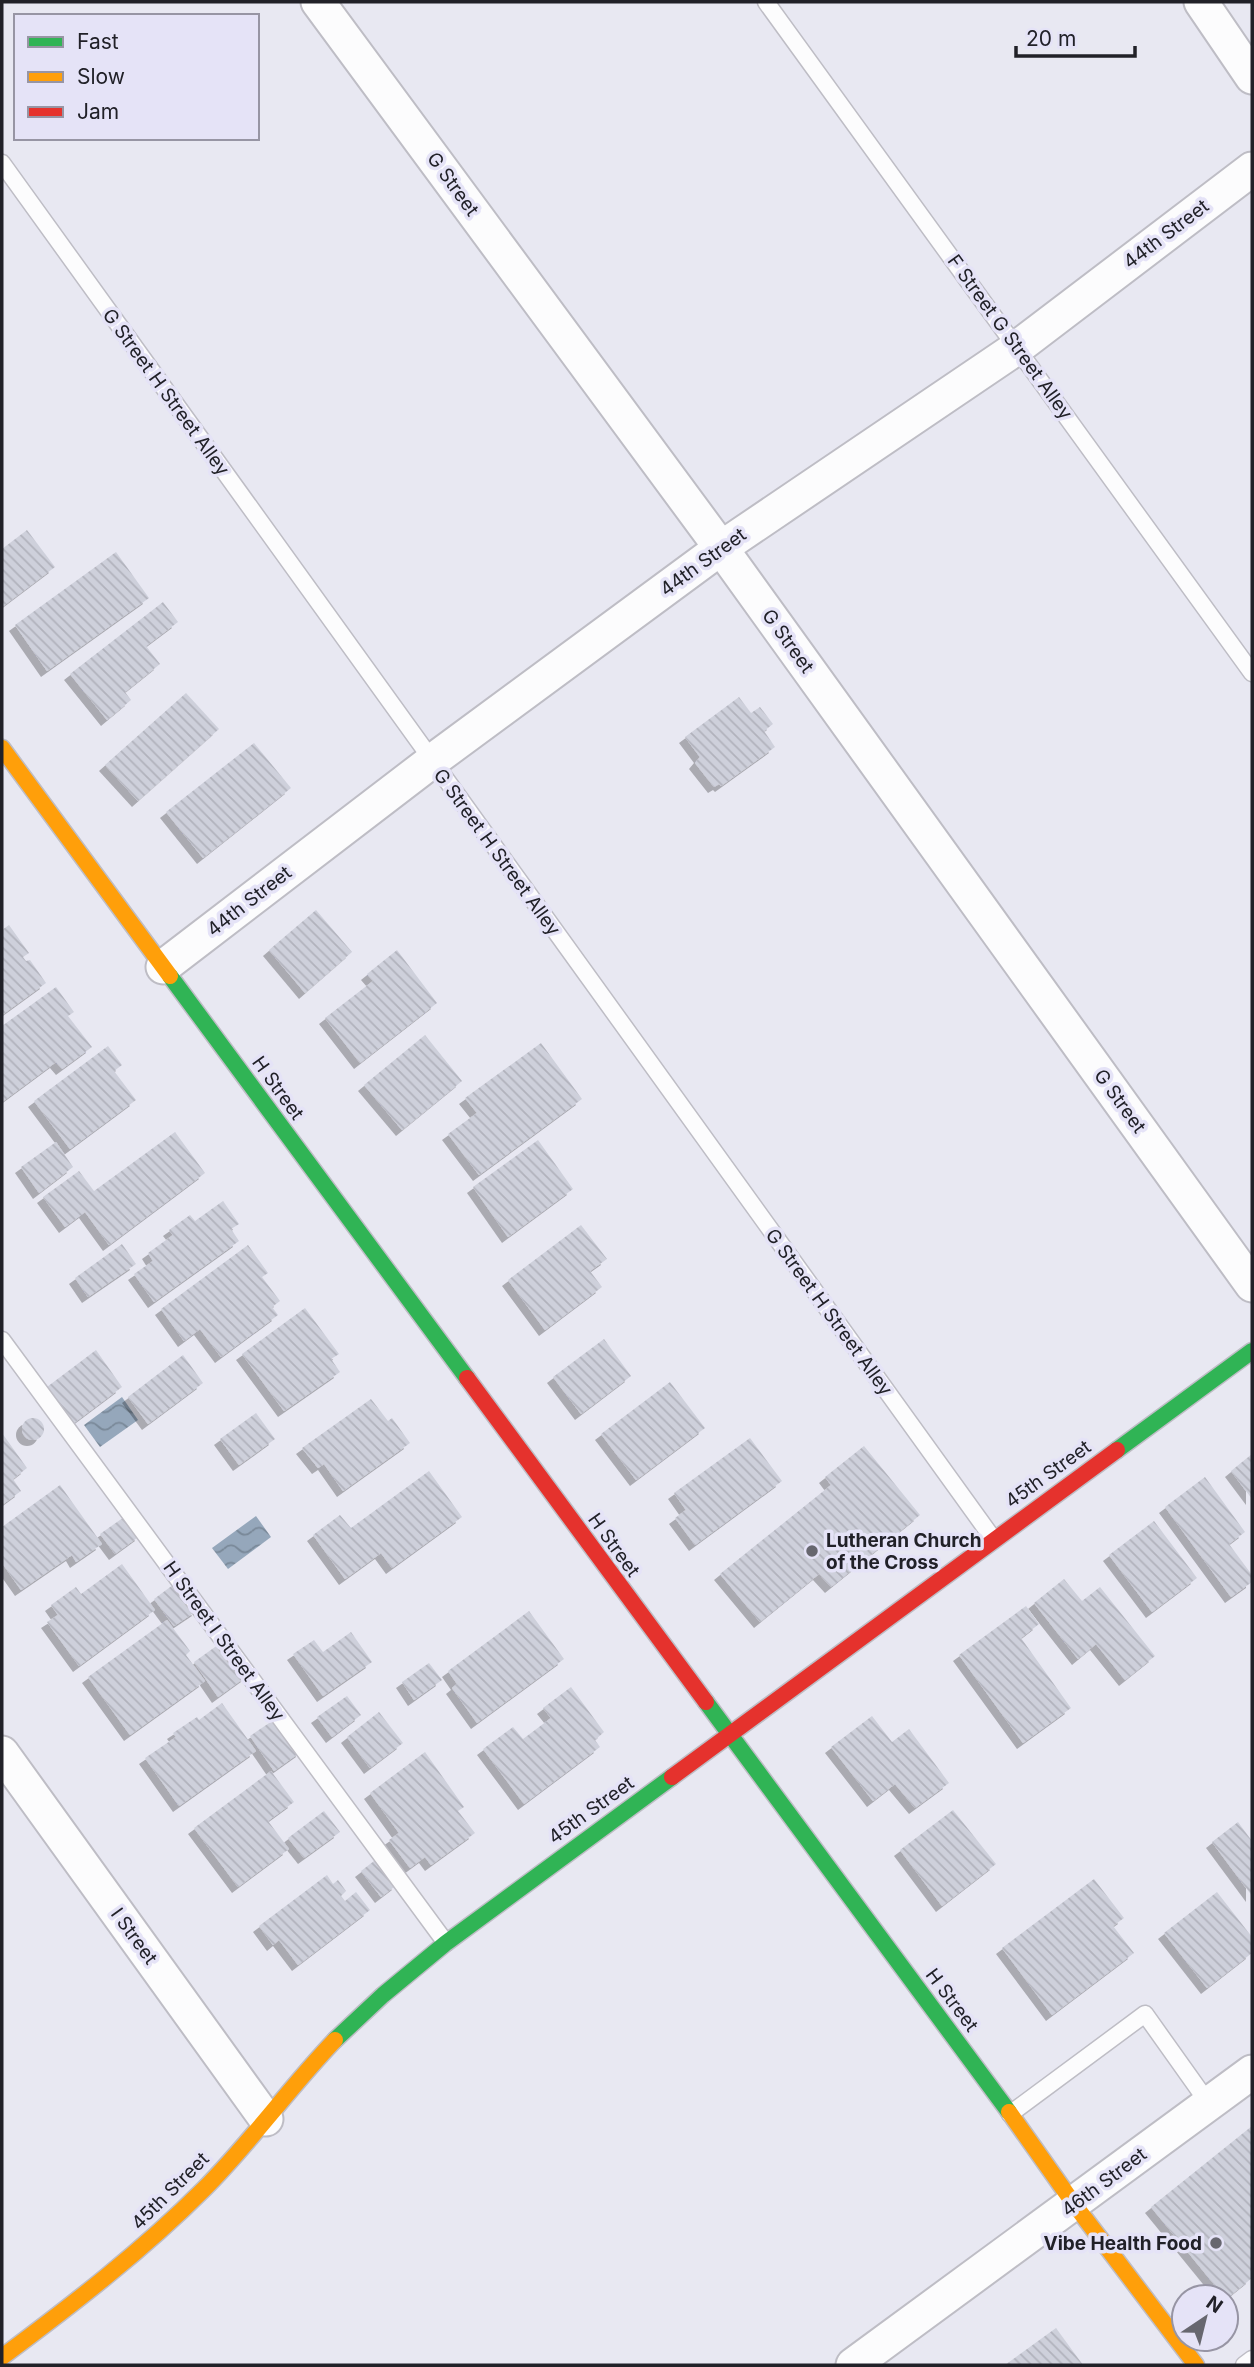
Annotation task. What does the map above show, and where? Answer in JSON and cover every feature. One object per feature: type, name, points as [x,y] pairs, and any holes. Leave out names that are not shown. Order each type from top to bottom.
[{"type":"main road","name":"H Street","points":[[6,762],[163,967],[1074,2204],[1196,2365]]},
{"type":"main road","name":"45th Street","points":[[2,2357],[81,2299],[147,2244],[207,2186],[324,2051],[390,1987],[446,1942],[1252,1351]]},
{"type":"street","name":"G Street","points":[[318,2],[721,548],[1252,1285]]},
{"type":"street","points":[[1201,2],[1252,77]]},
{"type":"street","name":"44th Street","points":[[163,967],[432,761],[721,548],[1018,347],[1252,169]]},
{"type":"street","name":"I Street","points":[[6,1768],[266,2119]]},
{"type":"street","name":"46th Street","points":[[853,2365],[1252,2072]]},
{"type":"lane","name":"F Street G Street Alley","points":[[766,2],[1252,673]]},
{"type":"lane","name":"G Street H Street Alley","points":[[2,163],[994,1540]]},
{"type":"lane","name":"H Street I Street Alley","points":[[2,1340],[446,1942]]},
{"type":"lane","points":[[1010,2114],[1146,2014],[1209,2104]]},
{"type":"lane","points":[[1244,2365],[1252,2359]]},
{"type":"water","points":[[122,1397],[138,1420],[100,1447],[84,1425]]},
{"type":"water","points":[[256,1516],[271,1537],[228,1569],[212,1548]]},
{"type":"building","points":[[27,530],[55,567],[2,607],[2,549]]},
{"type":"building","points":[[116,552],[149,598],[47,671],[15,625]]},
{"type":"building","points":[[163,602],[178,622],[146,646],[160,664],[125,692],[131,700],[107,720],[70,674]]},
{"type":"building","points":[[186,693],[219,729],[138,801],[105,765]]},
{"type":"building","points":[[739,697],[751,713],[760,707],[773,724],[764,731],[775,747],[721,786],[719,784],[714,787],[695,763],[700,757],[685,737]]},
{"type":"building","points":[[254,743],[291,788],[203,858],[166,812]]},
{"type":"building","points":[[316,910],[352,952],[305,993],[269,950]]},
{"type":"building","points":[[9,925],[29,953],[23,957],[26,961],[30,960],[46,983],[2,1015],[2,930]]},
{"type":"building","points":[[397,950],[437,1003],[360,1063],[325,1018],[373,981],[367,974]]},
{"type":"building","points":[[56,987],[74,1012],[68,1016],[92,1047],[62,1069],[56,1062],[2,1102],[2,1026]]},
{"type":"building","points":[[425,1035],[462,1081],[402,1130],[364,1085]]},
{"type":"building","points":[[541,1043],[582,1099],[479,1175],[448,1134],[477,1113],[465,1098]]},
{"type":"building","points":[[108,1046],[122,1065],[114,1071],[136,1100],[70,1149],[34,1101]]},
{"type":"building","points":[[175,1132],[205,1173],[109,1245],[85,1212],[65,1227],[43,1197],[79,1171],[94,1191]]},
{"type":"building","points":[[538,1140],[573,1189],[508,1237],[473,1187]]},
{"type":"building","points":[[56,1142],[73,1167],[39,1193],[21,1167]]},
{"type":"building","points":[[223,1201],[239,1224],[231,1229],[239,1241],[154,1302],[134,1274],[153,1261],[148,1253],[173,1235],[169,1230],[190,1215],[195,1221]]},
{"type":"building","points":[[581,1225],[607,1259],[590,1271],[602,1287],[545,1330],[508,1280]]},
{"type":"building","points":[[122,1244],[136,1264],[88,1297],[75,1278]]},
{"type":"building","points":[[248,1245],[268,1273],[262,1277],[280,1301],[272,1307],[278,1315],[221,1357],[200,1329],[184,1341],[161,1309]]},
{"type":"building","points":[[305,1308],[339,1354],[331,1359],[340,1372],[284,1411],[242,1354]]},
{"type":"building","points":[[604,1339],[631,1376],[581,1414],[553,1377]]},
{"type":"building","points":[[96,1350],[122,1387],[70,1426],[43,1390]]},
{"type":"building","points":[[183,1355],[203,1383],[148,1424],[128,1397]]},
{"type":"building","points":[[670,1382],[705,1428],[636,1480],[601,1434]]},
{"type":"building","points":[[371,1399],[388,1421],[392,1418],[410,1443],[343,1491],[324,1464],[318,1468],[302,1448]]},
{"type":"building","points":[[256,1413],[275,1439],[239,1465],[220,1439]]},
{"type":"building","points":[[29,1418],[37,1418],[44,1425],[44,1433],[37,1440],[29,1440],[22,1433],[22,1425]]},
{"type":"building","points":[[2,1433],[27,1468],[13,1479],[21,1491],[2,1505]]},
{"type":"building","points":[[750,1438],[782,1481],[695,1545],[675,1518],[686,1510],[674,1493]]},
{"type":"building","points":[[864,1446],[920,1515],[831,1587],[819,1574],[760,1622],[720,1574],[831,1485],[825,1477]]},
{"type":"building","points":[[1252,1454],[1252,1499],[1231,1471]]},
{"type":"building","points":[[429,1471],[462,1517],[392,1568],[381,1553],[345,1579],[313,1535],[340,1515],[351,1528]]},
{"type":"building","points":[[1205,1477],[1245,1532],[1229,1544],[1252,1575],[1252,1582],[1231,1597],[1165,1507]]},
{"type":"building","points":[[60,1485],[102,1544],[76,1562],[72,1555],[21,1590],[2,1563],[2,1527]]},
{"type":"building","points":[[127,1515],[141,1535],[115,1554],[100,1534]]},
{"type":"building","points":[[1154,1521],[1197,1578],[1152,1612],[1109,1555]]},
{"type":"building","points":[[122,1564],[155,1610],[79,1666],[47,1622],[58,1615],[51,1605],[76,1587],[81,1594]]},
{"type":"building","points":[[1064,1579],[1082,1601],[1100,1587],[1155,1656],[1125,1680],[1096,1644],[1078,1659],[1034,1603]]},
{"type":"building","points":[[177,1582],[198,1610],[174,1626],[154,1599]]},
{"type":"building","points":[[1026,1606],[1039,1624],[1021,1638],[1071,1708],[1023,1743],[959,1655]]},
{"type":"building","points":[[529,1611],[564,1659],[477,1723],[452,1688],[457,1684],[448,1671]]},
{"type":"building","points":[[167,1620],[190,1651],[186,1655],[205,1681],[130,1735],[88,1677]]},
{"type":"building","points":[[351,1632],[372,1662],[323,1696],[293,1654],[314,1640],[323,1652]]},
{"type":"building","points":[[222,1642],[247,1676],[218,1697],[194,1662]]},
{"type":"building","points":[[429,1663],[442,1680],[414,1700],[402,1682]]},
{"type":"building","points":[[571,1687],[604,1732],[595,1740],[600,1747],[524,1804],[483,1749],[513,1727],[523,1739],[551,1718],[543,1708]]},
{"type":"building","points":[[347,1696],[361,1715],[332,1737],[317,1717]]},
{"type":"building","points":[[222,1703],[256,1751],[179,1806],[145,1758],[176,1737],[173,1733],[197,1717],[199,1720]]},
{"type":"building","points":[[379,1712],[403,1743],[370,1768],[347,1737]]},
{"type":"building","points":[[872,1716],[892,1742],[909,1729],[949,1783],[915,1808],[895,1784],[873,1801],[831,1747]]},
{"type":"building","points":[[278,1717],[302,1751],[274,1771],[250,1736]]},
{"type":"building","points":[[425,1752],[464,1807],[458,1811],[475,1833],[431,1865],[425,1857],[410,1868],[389,1840],[399,1833],[370,1793]]},
{"type":"building","points":[[271,1771],[294,1802],[268,1821],[289,1849],[238,1887],[194,1828]]},
{"type":"building","points":[[953,1810],[996,1864],[942,1906],[900,1850]]},
{"type":"building","points":[[324,1811],[340,1832],[304,1858],[288,1838]]},
{"type":"building","points":[[1238,1822],[1252,1841],[1252,1896],[1212,1842]]},
{"type":"building","points":[[378,1858],[398,1884],[381,1897],[361,1871]]},
{"type":"building","points":[[327,1875],[333,1884],[338,1880],[346,1891],[341,1896],[345,1901],[356,1892],[370,1910],[298,1965],[279,1940],[273,1945],[259,1926]]},
{"type":"building","points":[[1094,1879],[1124,1918],[1113,1926],[1134,1953],[1052,2015],[1002,1948]]},
{"type":"building","points":[[1217,1892],[1252,1937],[1252,1953],[1207,1988],[1164,1933]]},
{"type":"building","name":"Vibe Health Food","points":[[1252,2126],[1252,2278],[1240,2288],[1240,2283],[1213,2283],[1151,2207]]},
{"type":"building","points":[[1056,2328],[1083,2365],[1005,2365]]},
{"type":"traffic: fast","points":[[170,976],[467,1378]]},
{"type":"traffic: fast","points":[[1117,1450],[1252,1351]]},
{"type":"traffic: fast","points":[[706,1702],[1009,2112]]},
{"type":"traffic: fast","points":[[335,2040],[383,1995],[446,1943],[672,1777]]},
{"type":"traffic: slow","points":[[2,748],[170,976]]},
{"type":"traffic: slow","points":[[2,2357],[106,2277],[180,2212],[238,2153],[335,2040]]},
{"type":"traffic: slow","points":[[1009,2112],[1074,2204],[1196,2365]]},
{"type":"traffic: jam","points":[[467,1378],[706,1702]]},
{"type":"traffic: jam","points":[[672,1777],[1117,1450]]},
{"type":"place","name":"Lutheran Church of the Cross","points":[[812,1551]]},
{"type":"place","name":"Vibe Health Food","points":[[1216,2243]]}]
